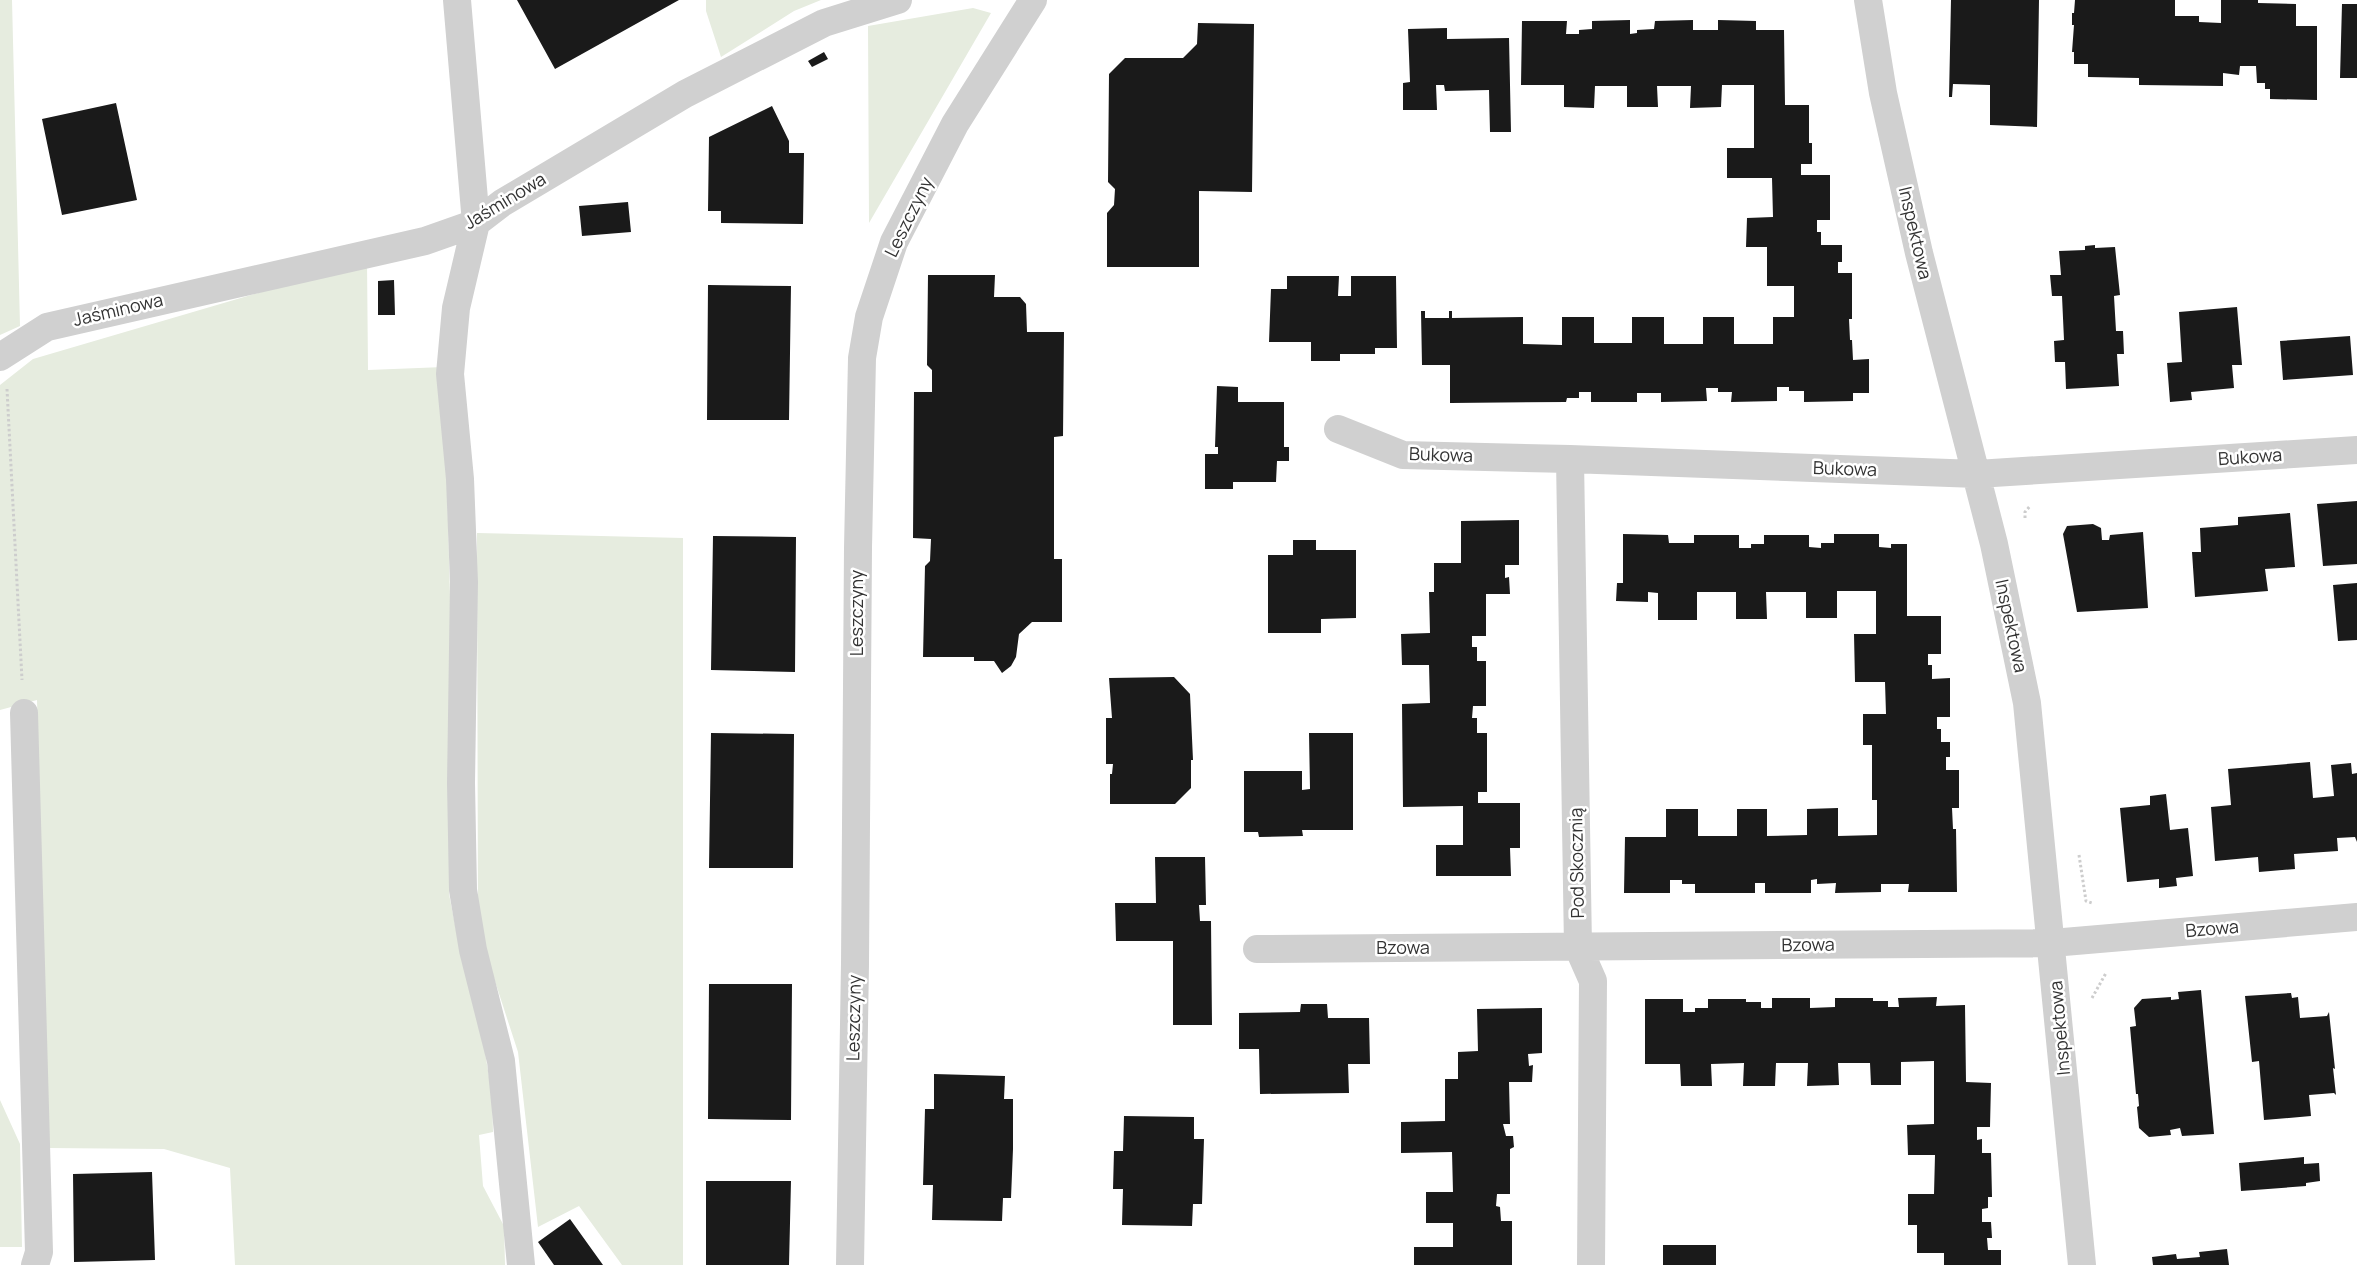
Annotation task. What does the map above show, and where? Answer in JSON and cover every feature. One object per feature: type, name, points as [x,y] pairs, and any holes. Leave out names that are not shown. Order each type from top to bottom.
[{"type":"street","points":[[457,0],[476,223],[456,308],[450,374],[460,479],[464,582],[461,783],[463,890],[473,950],[501,1061],[521,1265]]},
{"type":"street","name":"Jaśminowa","points":[[3,354],[47,327],[425,241],[476,223],[502,204],[685,94],[824,23],[898,0]]},
{"type":"street","name":"Inspektowa","points":[[1868,0],[1883,93],[1919,253],[1977,474],[2027,703],[2052,943],[2082,1265]]},
{"type":"street","name":"Leszczyny","points":[[850,1265],[855,955],[858,538],[862,358],[870,317],[894,242],[955,124],[1030,1]]},
{"type":"street","name":"Bukowa","points":[[1338,429],[1403,455],[1570,459],[1977,474],[2357,450]]},
{"type":"street","name":"Pod Skocznią","points":[[1570,459],[1578,947],[1593,981],[1591,1265]]},
{"type":"street","points":[[24,713],[39,1252],[35,1265]]},
{"type":"street","name":"Bzowa","points":[[1257,949],[2052,943],[2357,917]]},
{"type":"path","points":[[3,354],[24,713]]},
{"type":"path","points":[[2026,520],[2025,512],[2034,501]]},
{"type":"path","points":[[2079,853],[2086,901],[2095,904]]},
{"type":"path","points":[[2090,1002],[2109,968]]},
{"type":"shaded area","points":[[0,0],[12,0],[20,326],[0,335]]},
{"type":"shaded area","points":[[706,0],[821,0],[794,11],[721,57],[706,11]]},
{"type":"shaded area","points":[[973,8],[991,13],[869,223],[868,26]]},
{"type":"shaded area","points":[[367,261],[368,370],[444,367],[452,674],[449,894],[460,950],[479,1016],[492,1095],[493,1132],[479,1135],[483,1186],[504,1226],[505,1265],[235,1265],[230,1168],[164,1149],[48,1148],[37,700],[0,710],[0,385],[33,359]]},
{"type":"shaded area","points":[[477,533],[683,538],[683,1265],[622,1265],[579,1206],[538,1227],[518,1052],[478,929]]},
{"type":"shaded area","points":[[0,1100],[20,1144],[22,1247],[0,1247]]},
{"type":"building","points":[[517,0],[679,0],[555,69]]},
{"type":"building","points":[[1951,0],[2039,0],[2037,127],[1990,125],[1990,85],[1953,84],[1952,97],[1949,97]]},
{"type":"building","points":[[2075,0],[2175,0],[2175,16],[2199,16],[2199,22],[2221,23],[2221,0],[2258,0],[2258,3],[2296,4],[2296,26],[2317,26],[2317,100],[2270,99],[2270,89],[2265,89],[2265,83],[2257,83],[2256,66],[2240,66],[2239,75],[2223,73],[2223,86],[2139,85],[2139,78],[2088,77],[2088,64],[2074,64],[2074,52],[2072,52],[2074,25],[2072,25],[2072,13],[2074,13]]},
{"type":"building","points":[[2342,4],[2357,4],[2357,78],[2340,78]]},
{"type":"building","points":[[1630,20],[1630,34],[1637,33],[1637,30],[1654,29],[1655,21],[1693,20],[1693,30],[1718,30],[1718,20],[1756,21],[1756,30],[1784,30],[1785,105],[1809,105],[1809,143],[1812,143],[1812,164],[1801,164],[1801,175],[1830,175],[1830,220],[1817,220],[1817,232],[1821,232],[1821,245],[1842,245],[1842,262],[1838,262],[1838,273],[1852,273],[1852,319],[1849,319],[1850,340],[1852,340],[1853,360],[1869,359],[1869,393],[1853,393],[1853,401],[1804,402],[1804,391],[1789,391],[1789,387],[1777,387],[1777,401],[1731,402],[1732,392],[1718,392],[1718,388],[1706,388],[1707,401],[1661,402],[1661,393],[1637,393],[1637,402],[1591,402],[1591,392],[1579,392],[1579,398],[1567,398],[1566,402],[1450,403],[1450,365],[1422,365],[1421,311],[1425,311],[1425,318],[1449,318],[1449,311],[1452,311],[1452,318],[1523,317],[1523,344],[1562,345],[1562,317],[1594,317],[1594,343],[1632,343],[1632,317],[1664,317],[1664,344],[1703,344],[1703,317],[1734,317],[1734,344],[1773,344],[1773,317],[1794,317],[1794,286],[1767,286],[1767,247],[1746,247],[1747,218],[1773,217],[1772,178],[1727,178],[1727,148],[1754,148],[1754,85],[1722,85],[1721,107],[1690,108],[1691,86],[1657,86],[1658,107],[1627,107],[1627,86],[1595,86],[1594,108],[1564,107],[1564,85],[1521,85],[1522,21],[1567,21],[1566,34],[1579,34],[1579,30],[1592,29],[1592,21]]},
{"type":"building","points":[[1198,23],[1254,24],[1252,192],[1199,191],[1199,267],[1107,267],[1107,213],[1114,205],[1115,189],[1108,182],[1109,74],[1125,58],[1183,58],[1197,44]]},
{"type":"building","points":[[1447,28],[1447,39],[1509,38],[1511,132],[1490,132],[1489,90],[1445,91],[1444,85],[1436,85],[1437,110],[1403,110],[1403,83],[1410,82],[1408,29]]},
{"type":"building","points":[[824,52],[828,59],[812,67],[808,61]]},
{"type":"building","points":[[116,103],[137,200],[62,215],[42,119]]},
{"type":"building","points":[[772,106],[789,141],[789,153],[804,153],[803,224],[721,223],[721,211],[708,211],[709,137]]},
{"type":"building","points":[[628,202],[631,232],[582,236],[579,206]]},
{"type":"building","points":[[2095,245],[2095,248],[2115,247],[2120,295],[2114,296],[2116,331],[2123,331],[2124,354],[2117,354],[2119,386],[2066,389],[2065,362],[2055,362],[2054,341],[2064,340],[2062,296],[2052,296],[2050,275],[2061,275],[2059,251],[2085,250],[2085,246]]},
{"type":"building","points":[[928,275],[995,275],[994,297],[1020,297],[1026,304],[1027,332],[1064,332],[1063,436],[1054,437],[1054,559],[1062,559],[1062,622],[1032,622],[1019,634],[1016,657],[1011,666],[1002,673],[994,661],[974,661],[974,657],[923,657],[925,566],[930,561],[931,539],[913,538],[914,392],[932,392],[932,370],[927,365]]},
{"type":"building","points":[[1287,276],[1339,276],[1338,296],[1351,296],[1351,276],[1396,276],[1397,348],[1375,348],[1375,354],[1340,354],[1340,361],[1311,361],[1311,342],[1269,342],[1271,289],[1287,289]]},
{"type":"building","points":[[394,280],[395,315],[378,315],[378,281]]},
{"type":"building","points":[[708,285],[791,286],[789,420],[707,420]]},
{"type":"building","points":[[2237,307],[2242,365],[2232,365],[2234,388],[2191,392],[2192,400],[2170,402],[2167,363],[2182,362],[2179,312]]},
{"type":"building","points":[[2350,336],[2353,375],[2283,380],[2280,341]]},
{"type":"building","points":[[1217,386],[1238,387],[1238,402],[1284,402],[1284,447],[1289,447],[1289,461],[1277,461],[1276,482],[1233,482],[1233,489],[1205,489],[1205,454],[1218,454],[1218,447],[1215,447]]},
{"type":"building","points":[[2357,501],[2357,564],[2323,566],[2317,504]]},
{"type":"building","points":[[2290,513],[2295,567],[2265,569],[2268,591],[2195,597],[2192,552],[2201,552],[2200,528],[2238,525],[2238,517]]},
{"type":"building","points":[[1519,520],[1519,565],[1505,565],[1505,578],[1509,577],[1510,594],[1486,594],[1486,636],[1472,636],[1472,647],[1477,647],[1477,661],[1486,661],[1486,706],[1473,706],[1472,718],[1477,718],[1477,733],[1487,733],[1487,792],[1478,792],[1478,803],[1520,803],[1520,848],[1510,848],[1511,876],[1436,876],[1436,845],[1463,845],[1463,806],[1403,807],[1402,704],[1430,703],[1429,665],[1402,665],[1401,634],[1430,633],[1429,592],[1434,592],[1434,563],[1461,563],[1461,521]]},
{"type":"building","points":[[2093,524],[2101,528],[2102,540],[2109,540],[2110,535],[2143,532],[2148,608],[2077,612],[2063,534],[2067,526]]},
{"type":"building","points":[[1623,534],[1668,535],[1669,543],[1694,543],[1694,535],[1739,535],[1739,548],[1751,548],[1751,544],[1764,544],[1764,535],[1809,535],[1809,547],[1821,548],[1821,543],[1834,543],[1834,534],[1879,534],[1879,547],[1891,548],[1891,544],[1907,544],[1907,616],[1941,616],[1941,654],[1928,654],[1928,665],[1932,665],[1932,679],[1950,678],[1950,717],[1937,717],[1937,729],[1941,729],[1941,742],[1950,742],[1950,757],[1946,757],[1946,770],[1959,770],[1959,808],[1952,808],[1953,829],[1956,829],[1957,892],[1908,892],[1909,884],[1881,884],[1881,892],[1835,893],[1836,883],[1817,884],[1817,879],[1811,880],[1811,893],[1765,893],[1765,883],[1755,883],[1755,893],[1695,893],[1695,884],[1682,884],[1682,880],[1670,880],[1670,893],[1624,893],[1625,837],[1666,837],[1666,809],[1698,809],[1698,836],[1737,836],[1737,809],[1767,809],[1767,836],[1807,835],[1807,809],[1838,808],[1838,836],[1877,835],[1877,800],[1872,800],[1872,745],[1863,745],[1863,714],[1886,714],[1885,682],[1855,682],[1854,634],[1876,634],[1876,591],[1837,591],[1837,618],[1806,618],[1806,592],[1766,592],[1767,619],[1736,619],[1736,592],[1697,592],[1697,620],[1658,620],[1658,593],[1648,592],[1648,602],[1616,601],[1617,583],[1623,583]]},
{"type":"building","points":[[713,536],[796,537],[795,672],[711,670]]},
{"type":"building","points":[[1293,540],[1316,540],[1316,550],[1356,550],[1356,618],[1321,619],[1321,633],[1268,633],[1268,555],[1293,555]]},
{"type":"building","points":[[2357,583],[2357,640],[2338,641],[2333,585]]},
{"type":"building","points":[[1174,677],[1190,694],[1193,760],[1191,760],[1191,788],[1175,804],[1110,804],[1110,774],[1112,774],[1113,764],[1106,764],[1106,718],[1112,718],[1109,678]]},
{"type":"building","points":[[711,733],[794,734],[793,868],[709,868]]},
{"type":"building","points":[[1309,733],[1353,733],[1353,830],[1302,830],[1303,836],[1259,837],[1258,832],[1244,832],[1244,771],[1302,771],[1302,790],[1310,789]]},
{"type":"building","points":[[2310,762],[2313,798],[2334,796],[2331,765],[2351,763],[2352,774],[2357,773],[2357,842],[2355,837],[2337,838],[2338,851],[2294,854],[2295,869],[2259,872],[2258,857],[2215,861],[2211,807],[2231,805],[2228,769]]},
{"type":"building","points":[[2166,794],[2170,830],[2188,828],[2193,876],[2176,878],[2177,886],[2159,888],[2159,879],[2127,882],[2120,808],[2150,805],[2150,796]]},
{"type":"building","points":[[1155,857],[1205,857],[1206,905],[1199,905],[1200,921],[1211,921],[1212,1025],[1173,1025],[1173,941],[1116,941],[1115,903],[1156,903]]},
{"type":"building","points":[[709,984],[792,984],[791,1120],[708,1119]]},
{"type":"building","points":[[2201,990],[2214,1134],[2182,1136],[2180,1128],[2170,1130],[2171,1135],[2149,1137],[2139,1128],[2138,1094],[2136,1094],[2130,1027],[2136,1026],[2134,1008],[2142,999],[2171,997],[2171,1000],[2179,999],[2178,992]]},
{"type":"building","points":[[2291,993],[2292,998],[2298,997],[2300,1018],[2327,1016],[2329,1012],[2336,1095],[2334,1093],[2309,1095],[2311,1116],[2264,1120],[2259,1061],[2252,1062],[2245,996]]},
{"type":"building","points":[[1937,997],[1936,1006],[1965,1005],[1966,1082],[1991,1083],[1990,1127],[1977,1127],[1977,1140],[1982,1139],[1982,1153],[1991,1153],[1992,1197],[1988,1197],[1988,1208],[1982,1209],[1982,1222],[1991,1222],[1992,1238],[1987,1238],[1988,1250],[2001,1250],[2001,1265],[1944,1265],[1944,1253],[1917,1253],[1917,1225],[1908,1225],[1908,1194],[1934,1194],[1935,1155],[1908,1155],[1907,1125],[1934,1124],[1934,1061],[1901,1062],[1901,1085],[1871,1085],[1870,1063],[1838,1063],[1839,1085],[1807,1086],[1808,1063],[1776,1063],[1775,1086],[1743,1086],[1744,1063],[1711,1064],[1712,1086],[1681,1086],[1680,1064],[1645,1064],[1645,999],[1683,999],[1683,1012],[1695,1012],[1695,1008],[1708,1008],[1708,999],[1746,999],[1746,1002],[1761,1002],[1761,1008],[1772,1008],[1772,998],[1810,998],[1810,1008],[1835,1007],[1835,998],[1873,998],[1873,1001],[1888,1001],[1888,1007],[1899,1007],[1898,998]]},
{"type":"building","points":[[1301,1004],[1327,1004],[1328,1018],[1369,1018],[1370,1064],[1348,1064],[1349,1093],[1260,1094],[1259,1049],[1239,1049],[1239,1013],[1300,1012]]},
{"type":"building","points":[[1542,1008],[1542,1053],[1528,1054],[1529,1066],[1533,1065],[1532,1082],[1509,1082],[1510,1124],[1503,1124],[1506,1136],[1513,1136],[1514,1147],[1510,1149],[1510,1194],[1497,1194],[1496,1206],[1500,1207],[1501,1221],[1512,1221],[1512,1265],[1414,1265],[1414,1247],[1453,1247],[1453,1223],[1426,1223],[1426,1192],[1453,1192],[1452,1152],[1401,1153],[1401,1122],[1445,1121],[1445,1079],[1458,1079],[1458,1052],[1478,1051],[1477,1009]]},
{"type":"building","points":[[934,1074],[1005,1076],[1004,1099],[1013,1099],[1013,1149],[1011,1198],[1003,1198],[1002,1221],[932,1220],[933,1185],[923,1185],[925,1109],[934,1109]]},
{"type":"building","points":[[1124,1116],[1194,1117],[1194,1139],[1204,1139],[1202,1204],[1193,1204],[1192,1226],[1122,1225],[1123,1189],[1113,1189],[1114,1151],[1123,1151]]},
{"type":"building","points":[[2304,1157],[2304,1164],[2319,1163],[2320,1181],[2306,1183],[2306,1186],[2241,1191],[2239,1163]]},
{"type":"building","points":[[152,1172],[155,1260],[74,1262],[73,1174]]},
{"type":"building","points":[[706,1181],[791,1181],[789,1265],[706,1265]]},
{"type":"building","points":[[570,1219],[603,1265],[554,1265],[538,1242]]},
{"type":"building","points":[[1663,1245],[1716,1245],[1716,1265],[1663,1265]]},
{"type":"building","points":[[2227,1249],[2229,1265],[2153,1265],[2152,1257],[2176,1254],[2177,1259],[2200,1257],[2199,1252]]}]
